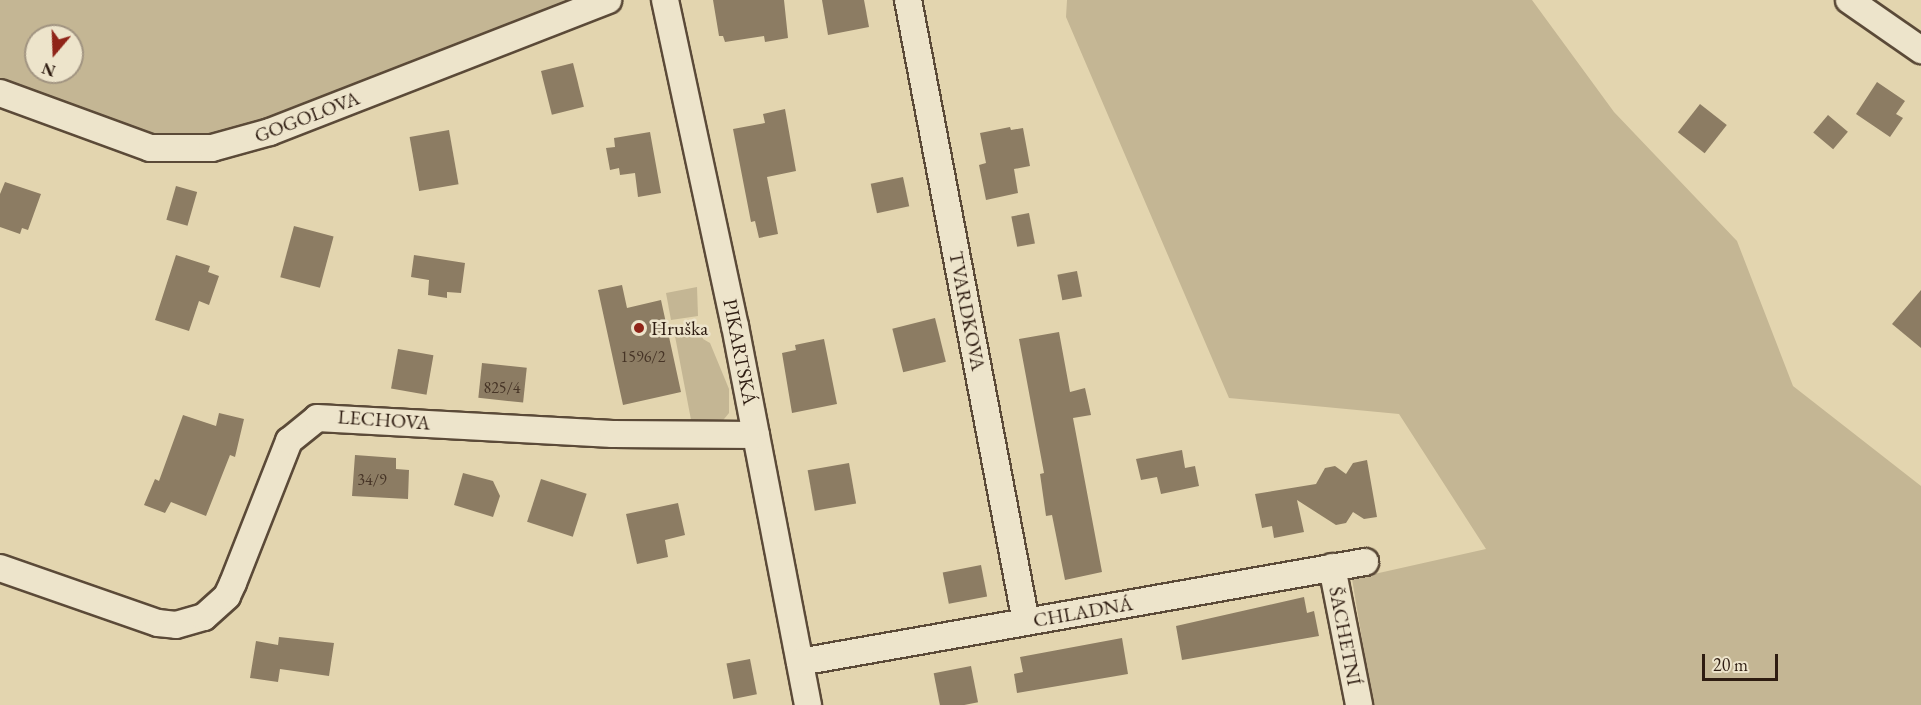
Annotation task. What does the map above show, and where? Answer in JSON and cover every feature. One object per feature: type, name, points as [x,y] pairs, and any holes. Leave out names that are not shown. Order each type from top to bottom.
[{"type":"street","name":"GOGOLOVA","points":[[0,93],[150,148],[212,148],[270,132],[608,0]]},
{"type":"street","name":"PIKARTSKÁ","points":[[665,0],[756,435],[808,705]]},
{"type":"street","name":"TVARDKOVA","points":[[908,0],[1026,622]]},
{"type":"street","points":[[1849,0],[1921,50]]},
{"type":"street","name":"LECHOVA","points":[[0,568],[158,623],[184,624],[204,617],[227,596],[289,441],[317,418],[613,434],[756,435]]},
{"type":"street","name":"CHLADNÁ","points":[[800,662],[1365,562]]},
{"type":"street","name":"ŠACHETNÍ","points":[[1332,567],[1359,705]]},
{"type":"shaded area","points":[[0,0],[583,0],[246,130],[194,142],[136,134],[0,80]]},
{"type":"shaded area","points":[[1067,0],[1532,0],[1614,112],[1737,241],[1793,386],[1921,486],[1921,705],[1373,705],[1352,579],[1486,549],[1399,414],[1229,398],[1066,17]]},
{"type":"shaded area","points":[[697,287],[698,316],[671,320],[666,293]]},
{"type":"shaded area","points":[[700,327],[703,339],[710,343],[729,389],[729,413],[720,424],[692,425],[674,331]]},
{"type":"building","points":[[713,0],[784,0],[788,38],[765,42],[764,36],[725,42],[723,36],[719,36]]},
{"type":"building","points":[[822,0],[864,0],[869,27],[828,35]]},
{"type":"building","points":[[573,63],[584,107],[552,115],[541,71]]},
{"type":"building","points":[[1877,82],[1905,101],[1896,114],[1903,118],[1890,137],[1856,114]]},
{"type":"building","points":[[1700,104],[1727,125],[1705,153],[1678,132]]},
{"type":"building","points":[[785,109],[796,171],[767,177],[778,234],[759,238],[755,221],[751,222],[733,129],[765,123],[763,114]]},
{"type":"building","points":[[1828,115],[1848,132],[1833,149],[1813,133]]},
{"type":"building","points":[[1010,127],[1011,130],[1023,128],[1030,166],[1014,169],[1018,193],[986,200],[979,165],[986,163],[980,133]]},
{"type":"building","points":[[449,130],[459,184],[419,191],[410,137]]},
{"type":"building","points":[[650,132],[661,193],[638,197],[635,173],[620,175],[619,168],[610,170],[606,148],[615,147],[614,138]]},
{"type":"building","points":[[903,177],[909,206],[877,213],[871,184]]},
{"type":"building","points":[[5,182],[41,194],[28,230],[22,228],[20,234],[0,227],[0,194]]},
{"type":"building","points":[[176,186],[197,192],[188,226],[166,220]]},
{"type":"building","points":[[1029,213],[1035,243],[1017,247],[1011,216]]},
{"type":"building","points":[[294,226],[334,237],[320,288],[280,277]]},
{"type":"building","points":[[176,255],[210,266],[208,272],[219,276],[209,305],[199,301],[189,331],[155,320]]},
{"type":"building","points":[[414,255],[465,263],[461,293],[447,292],[447,298],[428,295],[429,280],[411,277]]},
{"type":"building","points":[[1077,271],[1082,297],[1062,300],[1057,275]]},
{"type":"building","points":[[622,285],[627,308],[661,300],[681,392],[623,405],[598,290]]},
{"type":"building","points":[[1921,290],[1921,348],[1892,324]]},
{"type":"building","points":[[935,318],[946,362],[903,372],[892,329]]},
{"type":"building","points":[[1059,332],[1070,392],[1085,388],[1091,415],[1073,418],[1102,572],[1065,580],[1052,515],[1046,516],[1040,474],[1044,473],[1019,339]]},
{"type":"building","points":[[824,339],[837,404],[792,413],[782,353],[796,350],[795,345]]},
{"type":"building","points":[[398,349],[433,355],[427,395],[391,388]]},
{"type":"building","points":[[482,363],[527,368],[523,403],[478,398]]},
{"type":"building","points":[[219,413],[244,419],[235,457],[230,455],[206,516],[171,502],[165,513],[144,505],[155,479],[159,481],[183,415],[216,426]]},
{"type":"building","points":[[1182,450],[1185,468],[1195,466],[1199,486],[1161,494],[1157,477],[1141,480],[1136,459]]},
{"type":"building","points":[[355,455],[396,458],[396,469],[409,470],[408,499],[352,496]]},
{"type":"building","points":[[1367,460],[1377,517],[1364,519],[1353,512],[1346,523],[1336,525],[1297,500],[1304,532],[1274,538],[1272,526],[1262,528],[1255,494],[1316,484],[1325,468],[1335,466],[1346,474],[1353,463]]},
{"type":"building","points":[[849,463],[856,503],[815,511],[808,470]]},
{"type":"building","points":[[463,473],[493,481],[500,496],[493,517],[454,505]]},
{"type":"building","points":[[541,479],[587,494],[573,537],[527,522]]},
{"type":"building","points":[[678,503],[685,535],[665,540],[668,557],[637,564],[626,514]]},
{"type":"building","points":[[981,565],[987,596],[949,604],[943,572]]},
{"type":"building","points":[[1304,597],[1307,613],[1314,611],[1319,636],[1182,660],[1176,626]]},
{"type":"building","points":[[279,637],[334,643],[329,676],[280,669],[278,682],[250,678],[256,641],[278,645]]},
{"type":"building","points":[[1122,638],[1128,674],[1017,693],[1014,674],[1023,672],[1020,657]]},
{"type":"building","points":[[750,659],[757,694],[733,699],[726,664]]},
{"type":"building","points":[[971,666],[978,702],[940,705],[934,673]]},
{"type":"place","name":"Hruška","points":[[639,328]]}]
